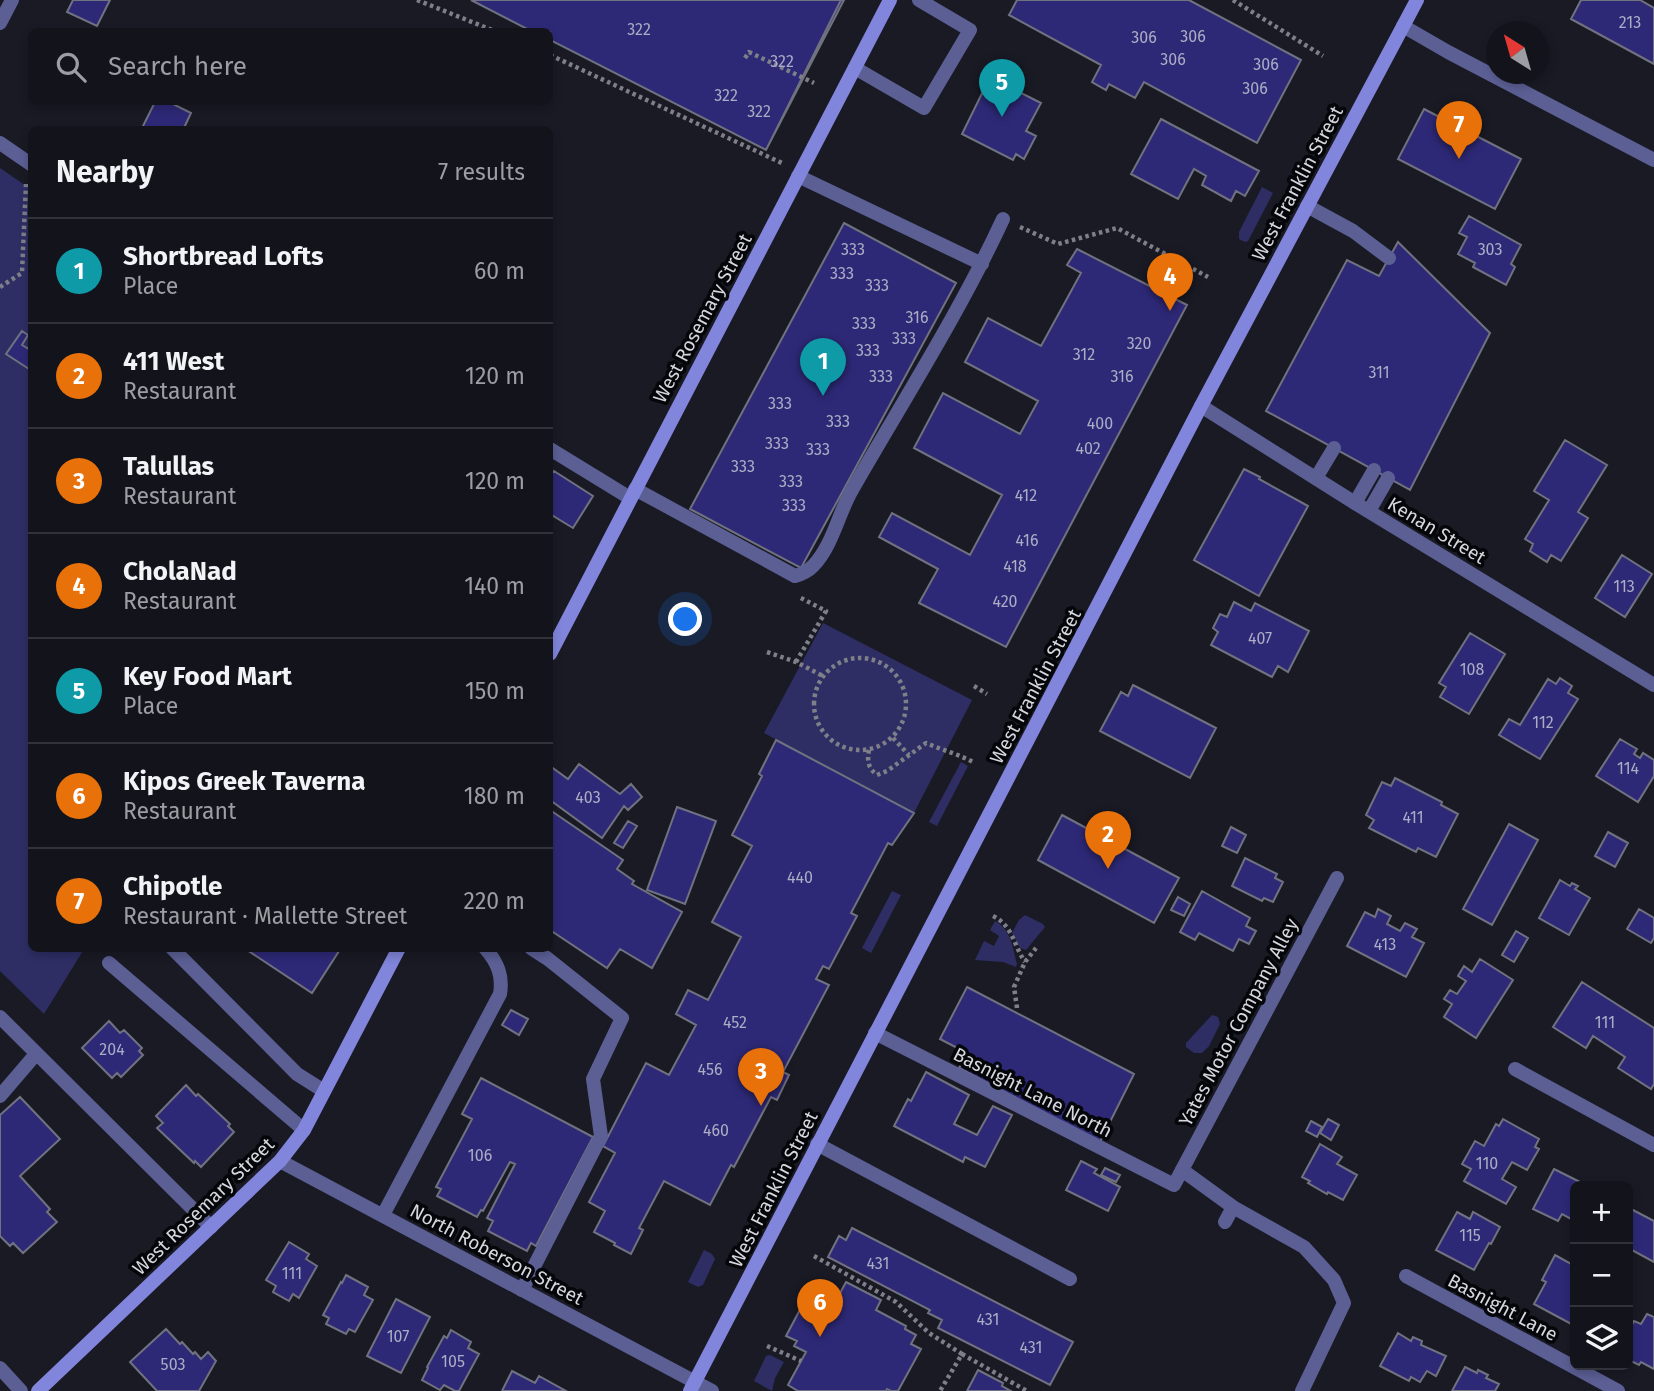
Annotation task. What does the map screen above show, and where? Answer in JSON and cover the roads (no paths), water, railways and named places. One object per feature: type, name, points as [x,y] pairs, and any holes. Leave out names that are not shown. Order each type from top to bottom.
[{"type":"main road","name":"West Rosemary Street","points":[[553,648],[890,0]]},
{"type":"main road","name":"West Franklin Street","points":[[692,1387],[1201,406],[1417,0]]},
{"type":"main road","name":"West Rosemary Street","points":[[38,1391],[280,1161],[304,1130],[397,952]]},
{"type":"street","points":[[0,23],[12,0]]},
{"type":"street","points":[[855,68],[924,108],[970,30],[919,0]]},
{"type":"street","points":[[1403,26],[1654,160]]},
{"type":"street","points":[[0,143],[28,171]]},
{"type":"street","points":[[799,174],[982,264]]},
{"type":"street","points":[[1307,206],[1353,231],[1389,258]]},
{"type":"street","points":[[553,451],[795,576],[806,572],[827,545],[847,498],[982,264],[1003,219]]},
{"type":"street","name":"Kenan Street","points":[[1201,406],[1369,512],[1654,685]]},
{"type":"street","points":[[1316,478],[1334,448]]},
{"type":"street","points":[[1355,503],[1374,470]]},
{"type":"street","points":[[1369,512],[1388,478]]},
{"type":"street","name":"Yates Motor Company Alley","points":[[1174,1185],[1337,878]]},
{"type":"street","points":[[176,952],[297,1074],[324,1091]]},
{"type":"street","points":[[383,1215],[500,995],[502,981],[488,952]]},
{"type":"street","points":[[522,1290],[601,1136],[593,1079],[622,1018],[537,952]]},
{"type":"street","points":[[109,963],[304,1130]]},
{"type":"street","points":[[0,1017],[211,1227]]},
{"type":"street","name":"Basnight Lane North","points":[[875,1033],[1174,1185]]},
{"type":"street","points":[[0,1096],[36,1054]]},
{"type":"street","points":[[1515,1069],[1654,1145]]},
{"type":"street","points":[[817,1144],[1070,1279]]},
{"type":"street","name":"North Roberson Street","points":[[280,1161],[522,1290],[692,1387],[712,1391]]},
{"type":"street","points":[[1182,1170],[1233,1208],[1304,1247],[1334,1280],[1344,1303],[1302,1391]]},
{"type":"street","points":[[1225,1222],[1233,1208]]},
{"type":"street","name":"Basnight Lane","points":[[1406,1276],[1618,1391]]},
{"type":"street","points":[[0,1368],[22,1391]]},
{"type":"place","name":"Key Food Mart","points":[[1002,117]]},
{"type":"place","name":"Chipotle","points":[[1459,159]]},
{"type":"place","name":"CholaNad","points":[[1170,311]]},
{"type":"place","name":"Shortbread Lofts","points":[[823,396]]},
{"type":"place","name":"411 West","points":[[1108,869]]},
{"type":"place","name":"Talullas","points":[[761,1106]]},
{"type":"place","name":"Kipos Greek Taverna","points":[[820,1337]]}]
